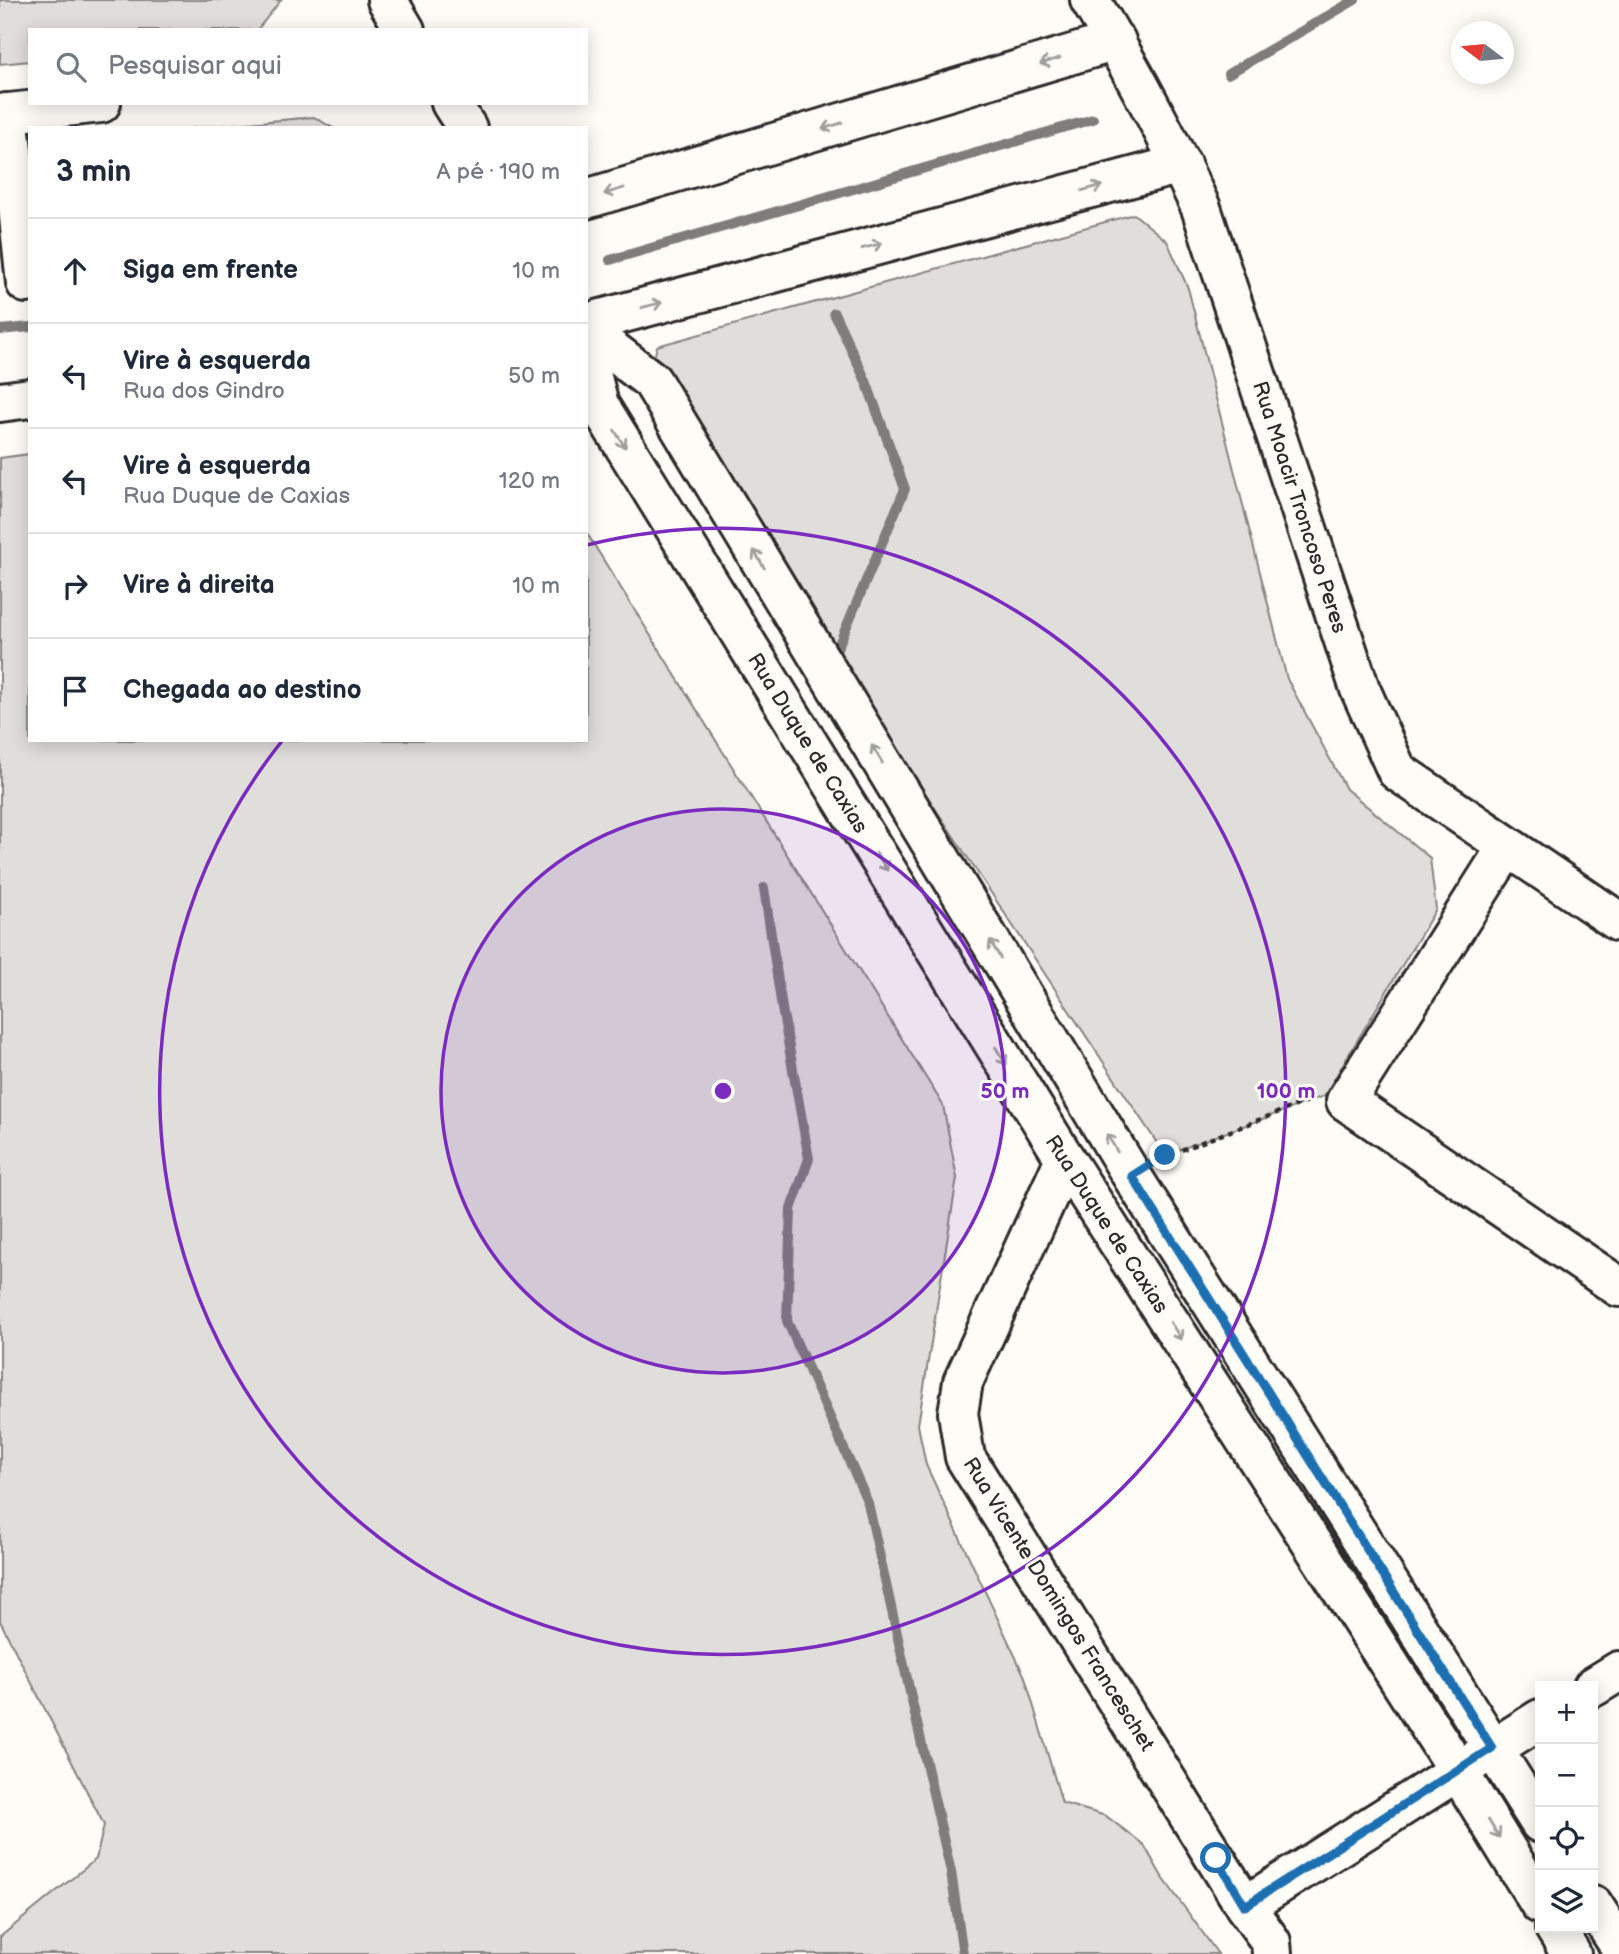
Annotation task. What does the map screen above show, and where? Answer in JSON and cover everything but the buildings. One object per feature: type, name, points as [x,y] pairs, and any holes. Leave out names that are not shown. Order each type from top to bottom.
[{"type":"street","points":[[387,0],[404,28]]},
{"type":"street","name":"Rua Moacir Troncoso Peres","points":[[1090,0],[1181,164],[1201,208],[1360,689],[1397,771],[1619,922]]},
{"type":"street","points":[[588,198],[1115,41]]},
{"type":"street","points":[[19,284],[4,113],[82,105]]},
{"type":"street","points":[[453,105],[466,126]]},
{"type":"street","points":[[588,322],[1181,164]]},
{"type":"street","points":[[588,332],[652,381],[1132,1176],[1535,1815]]},
{"type":"street","name":"Rua Duque de Caxias","points":[[588,362],[599,405],[1065,1158],[1458,1771],[1535,1896]]},
{"type":"street","points":[[0,402],[28,398]]},
{"type":"street","points":[[1507,847],[1346,1101],[1619,1287]]},
{"type":"street","name":"Rua Vicente Domingos Franceschet","points":[[1065,1158],[963,1382],[958,1413],[965,1457],[1245,1906],[1271,1942],[1272,1954]]},
{"type":"street","points":[[1598,1684],[1619,1671]]},
{"type":"street","points":[[1245,1906],[1535,1722]]},
{"type":"street","points":[[1598,1913],[1619,1945]]},
{"type":"street","points":[[1558,1933],[1571,1954]]},
{"type":"path","points":[[1132,1176],[1165,1155],[1324,1096],[1346,1101]]},
{"type":"shaded area","points":[[0,0],[281,0],[259,28],[28,28],[28,61],[0,64]]},
{"type":"shaded area","points":[[314,117],[330,126],[215,126]]},
{"type":"shaded area","points":[[1134,214],[1167,241],[1188,288],[1287,679],[1346,789],[1430,858],[1436,909],[1324,1096],[1165,1155],[834,656],[648,384],[657,346]]},
{"type":"shaded area","points":[[28,454],[28,742],[588,742],[588,535],[943,1105],[957,1178],[918,1425],[926,1465],[1025,1677],[1062,1803],[1106,1816],[1144,1845],[1161,1875],[1218,1954],[0,1954],[0,1937],[96,1859],[104,1825],[0,1621],[0,458]]},
{"type":"waterway","points":[[1228,74],[1355,0]]},
{"type":"waterway","points":[[610,260],[1093,119]]},
{"type":"waterway","points":[[834,313],[866,381],[905,489],[834,656]]},
{"type":"waterway","points":[[0,330],[28,327]]},
{"type":"waterway","points":[[764,888],[809,1159],[791,1209],[787,1321],[868,1503],[951,1872],[963,1954]]},
{"type":"route","points":[[1165,1155],[1132,1176],[1492,1748],[1245,1906],[1216,1858]]}]
